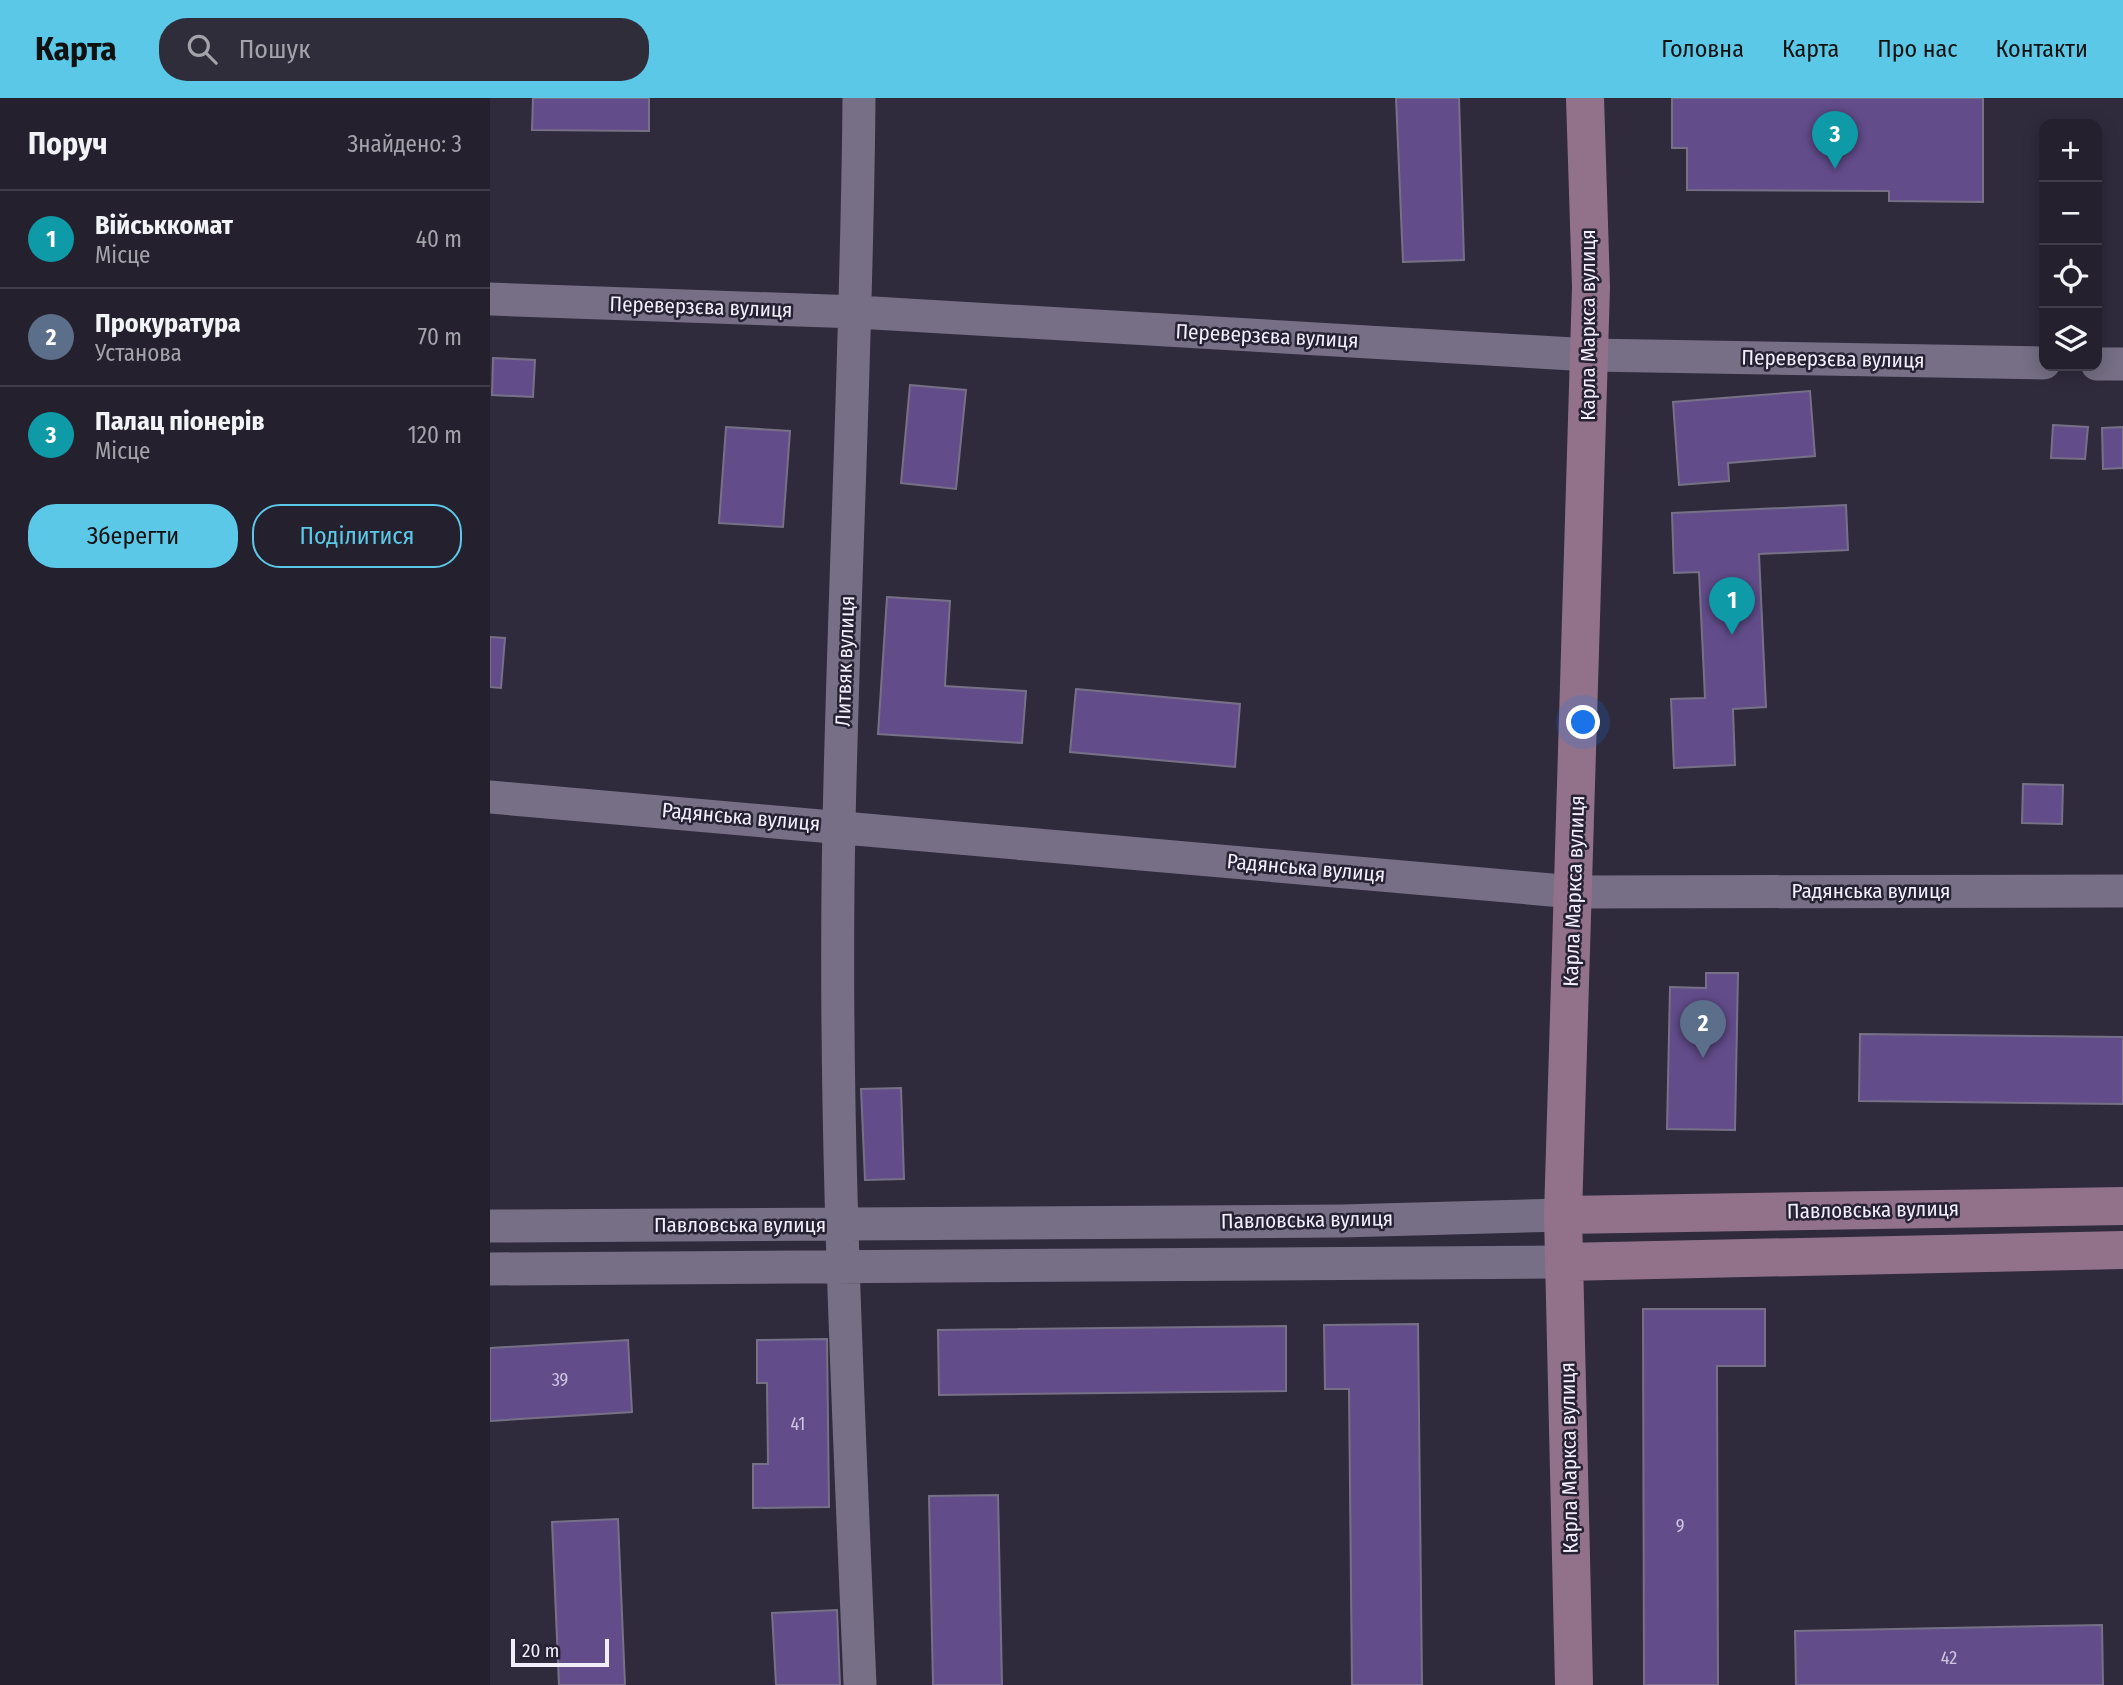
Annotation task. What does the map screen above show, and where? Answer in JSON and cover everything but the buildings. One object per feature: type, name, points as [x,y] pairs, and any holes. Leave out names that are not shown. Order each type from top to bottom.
[{"type":"street","name":"Литвяк вулиця","points":[[859,98],[857,312],[839,825],[841,1224],[860,1685]]},
{"type":"street","name":"Карла Маркса вулиця","points":[[1574,1685],[1563,1215],[1590,355],[1591,287],[1585,98]]},
{"type":"street","name":"Переверзєва вулиця","points":[[490,299],[857,312],[1590,355],[2039,363]]},
{"type":"street","points":[[2102,363],[2123,364]]},
{"type":"street","name":"Радянська вулиця","points":[[490,797],[839,825],[1574,892],[2123,891]]},
{"type":"street","name":"Павловська вулиця","points":[[490,1226],[1342,1221],[2123,1206]]},
{"type":"street","name":"Павловська вулиця","points":[[490,1269],[1564,1262],[2123,1250]]},
{"type":"place","name":"Палац піонерів","points":[[1835,169]]},
{"type":"place","name":"Військкомат","points":[[1732,635]]},
{"type":"place","name":"Прокуратура","points":[[1703,1058]]}]
